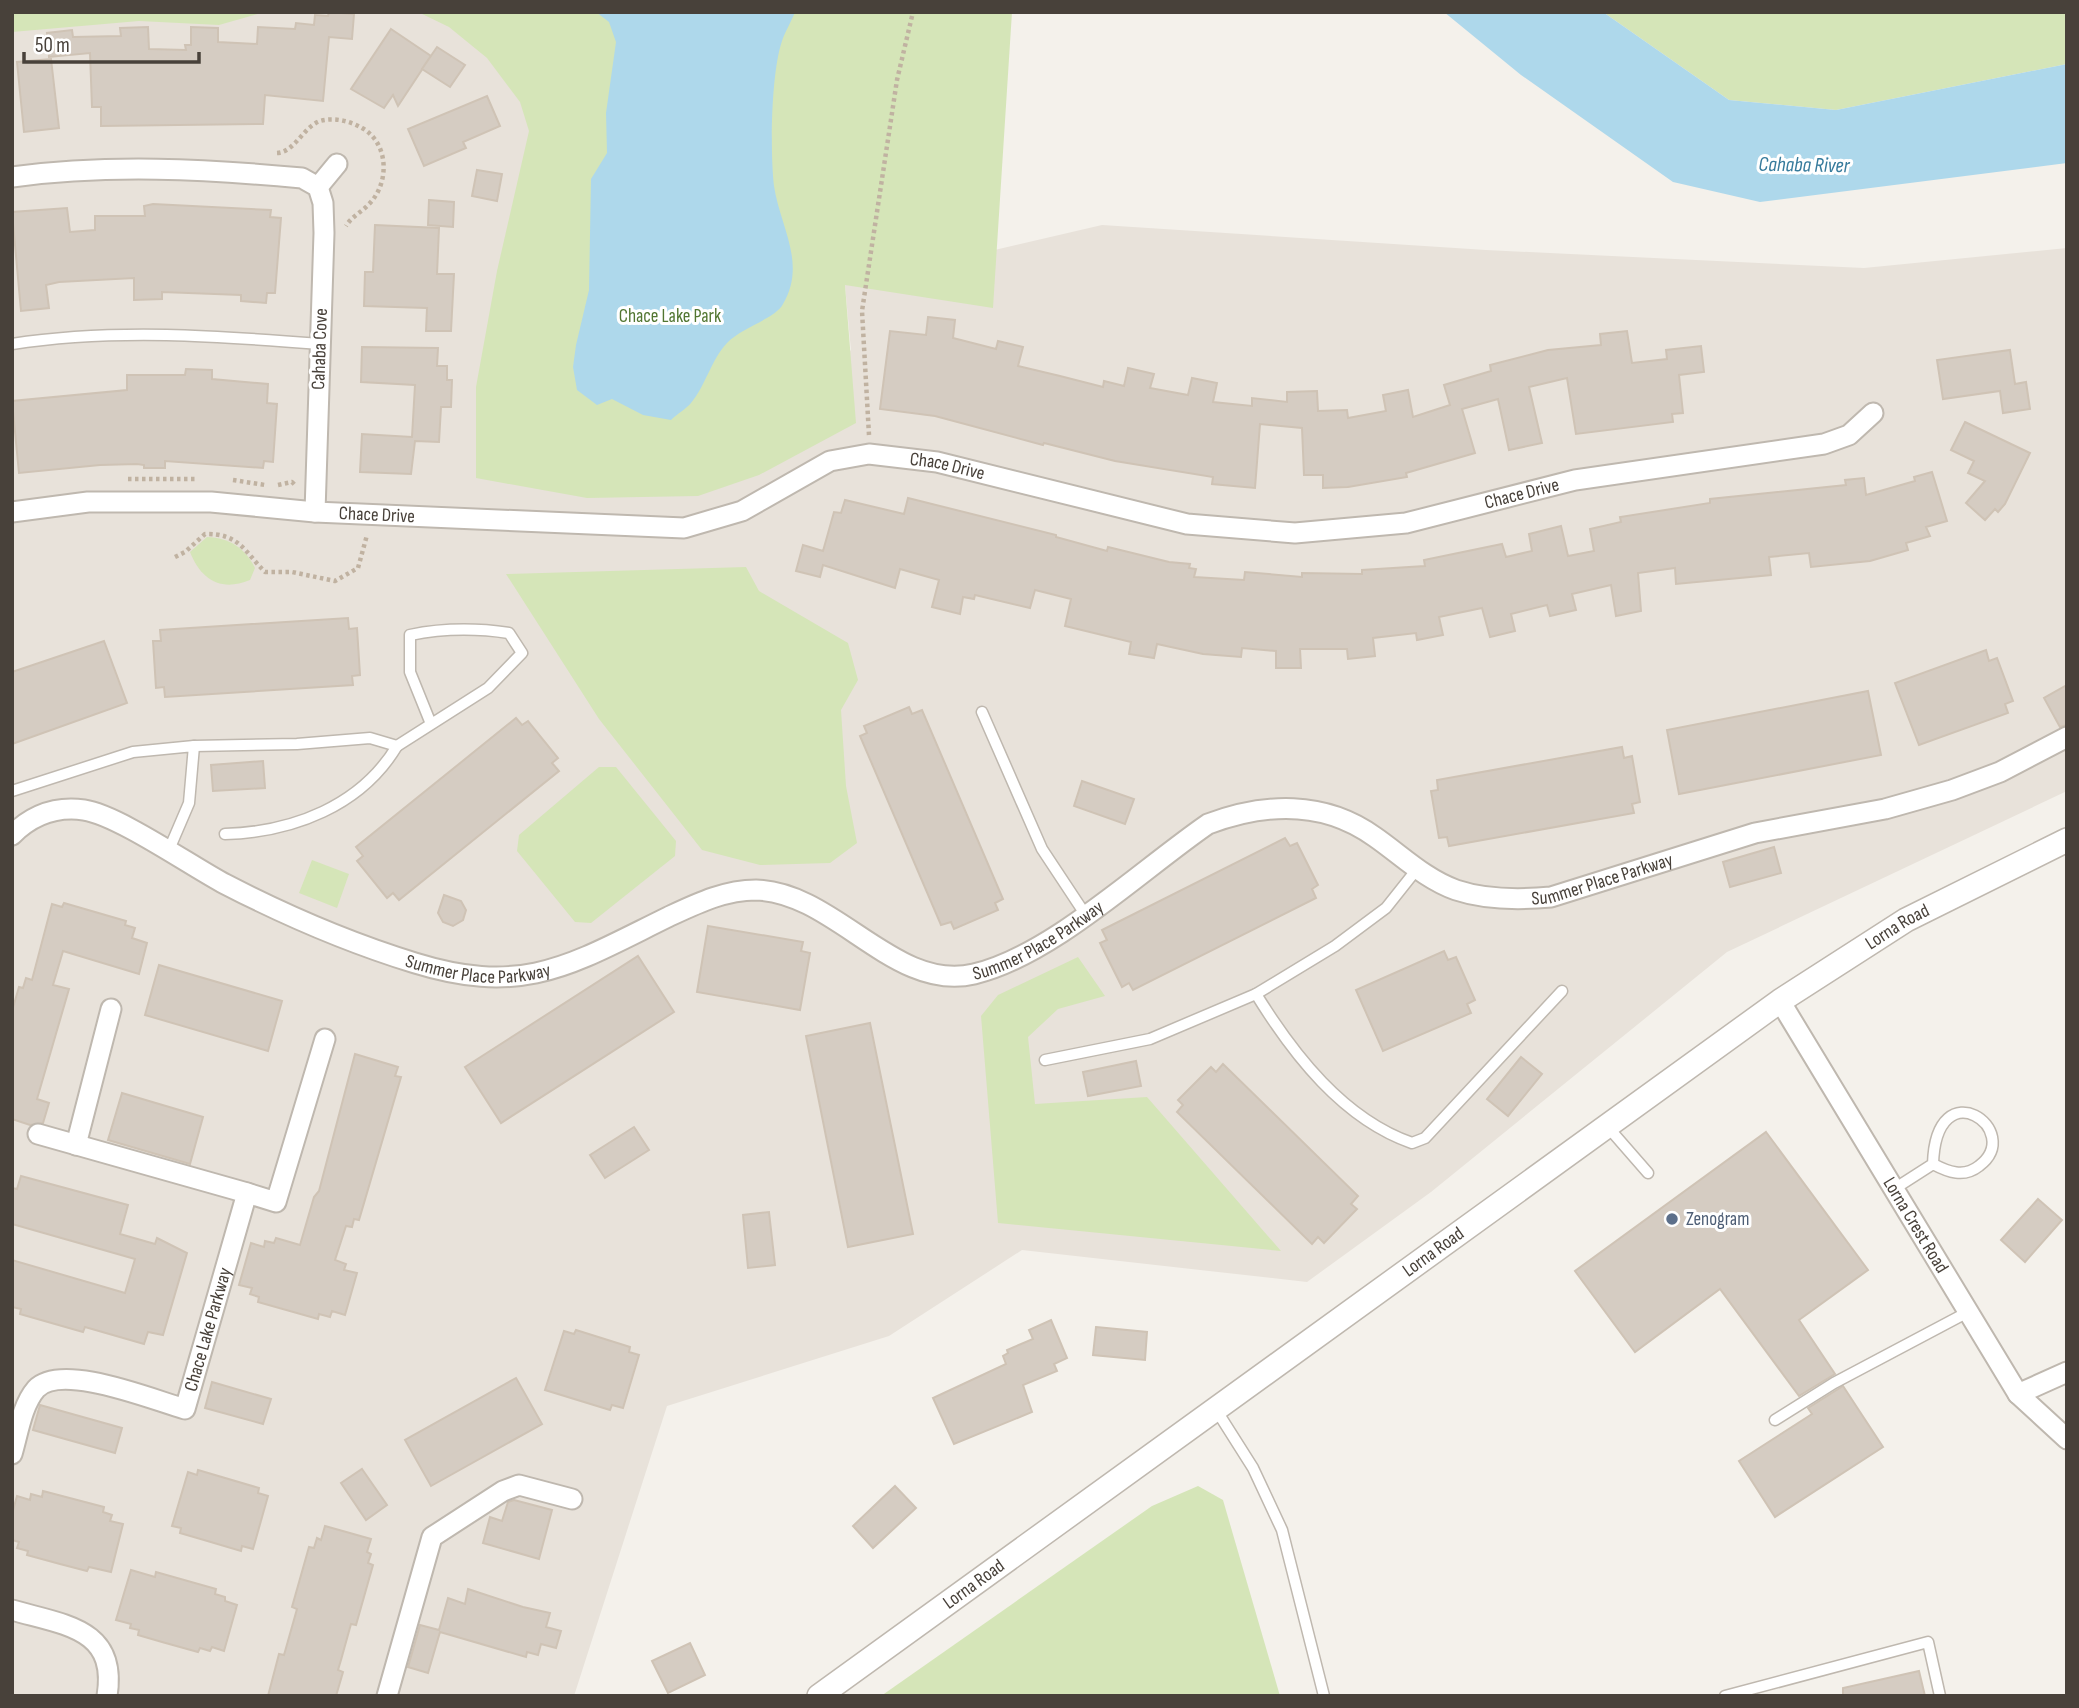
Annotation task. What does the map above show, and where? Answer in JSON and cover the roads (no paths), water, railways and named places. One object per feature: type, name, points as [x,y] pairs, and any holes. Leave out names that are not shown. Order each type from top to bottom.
[{"type":"street","points":[[12,177],[95,170],[178,168],[302,178],[318,187],[337,163]]},
{"type":"street","name":"Cahaba Cove","points":[[315,512],[324,233],[323,203],[318,187]]},
{"type":"street","name":"Chace Drive","points":[[12,512],[88,502],[211,502],[315,512],[684,527],[742,511],[830,461],[869,445],[1187,524],[1295,533],[1406,523],[1576,480],[1824,444],[1849,435],[1872,413]]},
{"type":"street","name":"Summer Place Parkway","points":[[12,835],[30,819],[47,811],[88,810],[109,818],[168,853],[259,900],[416,964],[490,979],[523,977],[552,970],[698,902],[738,890],[783,894],[805,902],[830,914],[899,961],[924,971],[973,975],[1042,945],[1208,824],[1263,808],[1322,812],[1373,835],[1417,869],[1455,889],[1518,900],[1550,897],[1755,833],[1885,809],[1952,790],[2000,772],[2067,737]]},
{"type":"street","name":"Lorna Road","points":[[819,1696],[1215,1407],[1780,1001],[1906,920],[2067,841]]},
{"type":"street","name":"Lorna Crest Road","points":[[1780,1001],[2018,1394],[2067,1439]]},
{"type":"street","points":[[76,1145],[111,1009]]},
{"type":"street","points":[[38,1134],[276,1202],[325,1039]]},
{"type":"street","name":"Chace Lake Parkway","points":[[12,1454],[29,1401],[37,1388],[50,1380],[66,1378],[91,1382],[185,1409],[247,1193]]},
{"type":"street","points":[[2018,1394],[2067,1373]]},
{"type":"street","points":[[387,1696],[432,1537],[503,1491],[519,1485],[572,1499]]},
{"type":"street","points":[[12,1610],[62,1624],[102,1647],[109,1663],[107,1696]]},
{"type":"lane","points":[[12,344],[105,334],[221,337],[321,344]]},
{"type":"lane","points":[[225,834],[303,822],[351,797],[388,760],[397,746],[488,688],[522,653],[509,633],[480,628],[437,629],[410,635],[410,672],[431,724]]},
{"type":"lane","points":[[982,712],[1042,849],[1085,914]]},
{"type":"lane","points":[[12,791],[133,752],[194,746],[297,744],[370,738],[397,746]]},
{"type":"lane","points":[[168,853],[190,803],[194,746]]},
{"type":"lane","points":[[1045,1060],[1150,1039],[1256,994],[1335,946],[1387,908],[1417,869]]},
{"type":"lane","points":[[1256,994],[1281,1035],[1311,1070],[1346,1103],[1395,1138],[1412,1143],[1425,1138],[1443,1122],[1562,991]]},
{"type":"lane","points":[[1894,1189],[1933,1164],[1937,1134],[1948,1117],[1959,1113],[1976,1116],[1993,1135],[1994,1143],[1986,1160],[1977,1168],[1962,1174],[1933,1164]]},
{"type":"lane","points":[[1606,1125],[1648,1173]]},
{"type":"lane","points":[[1775,1420],[1833,1383],[1968,1312]]},
{"type":"lane","points":[[1215,1407],[1254,1468],[1282,1530],[1324,1696]]},
{"type":"lane","points":[[1725,1696],[1928,1642],[1940,1696]]},
{"type":"water","points":[[596,12],[795,12],[778,55],[772,134],[774,186],[792,259],[790,289],[779,309],[727,343],[696,396],[671,420],[643,415],[612,399],[597,405],[577,390],[573,367],[589,290],[591,179],[607,153],[606,113],[616,42],[609,22]]},
{"type":"water","name":"Cahaba River","points":[[1444,12],[1603,12],[1729,100],[1836,110],[2067,64],[2067,163],[1760,202],[1673,182],[1521,75]]},
{"type":"place","name":"Zenogram","points":[[1672,1219]]},
{"type":"park label","name":"Chace Lake Park","points":[[670,316]]}]
